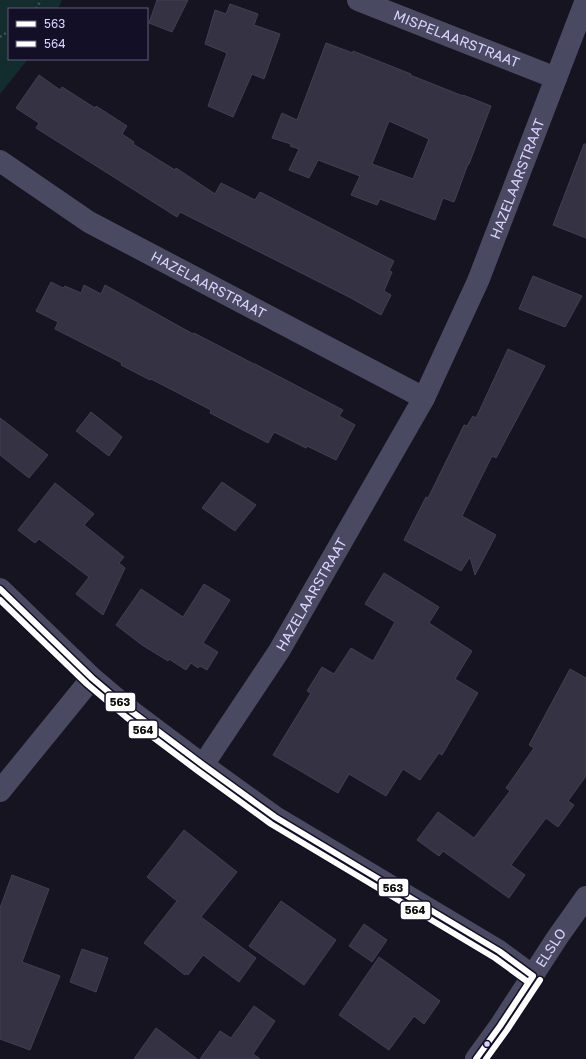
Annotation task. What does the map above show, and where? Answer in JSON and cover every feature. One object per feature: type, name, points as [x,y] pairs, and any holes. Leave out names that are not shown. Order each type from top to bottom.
[{"type":"street","name":"MISPELAARSTRAAT","points":[[358,0],[556,78]]},
{"type":"street","name":"HAZELAARSTRAAT","points":[[203,765],[279,651],[424,398],[478,281],[586,0]]},
{"type":"street","name":"HAZELAARSTRAAT","points":[[0,162],[89,222],[424,398]]},
{"type":"street","points":[[0,589],[92,678],[131,711],[203,765],[275,817],[499,951],[533,976]]},
{"type":"street","points":[[0,791],[92,678]]},
{"type":"street","name":"ELSLO","points":[[476,1059],[500,1026],[557,938],[586,897]]},
{"type":"green space","points":[[0,0],[62,0],[58,8],[8,8],[8,60],[27,60],[0,94]]},
{"type":"building","points":[[157,0],[188,0],[172,32],[149,23]]},
{"type":"building","points":[[230,4],[258,14],[254,25],[280,34],[264,79],[252,74],[233,117],[208,106],[227,53],[205,44],[215,10],[226,14]]},
{"type":"building","points":[[326,43],[353,53],[353,51],[491,106],[454,202],[443,198],[435,220],[380,199],[377,205],[351,195],[360,176],[318,160],[309,178],[289,170],[299,149],[290,146],[291,144],[272,138],[282,113],[297,120]],"holes":[[[389,121],[429,139],[413,179],[372,164]]]},
{"type":"building","points":[[39,75],[60,90],[62,87],[95,108],[96,106],[127,126],[122,134],[134,142],[133,144],[175,170],[176,168],[215,194],[221,183],[255,200],[260,192],[394,261],[389,271],[392,272],[384,291],[391,295],[381,315],[349,297],[180,212],[177,217],[36,128],[39,123],[16,108]]},
{"type":"building","points":[[584,144],[586,144],[586,238],[553,225]]},
{"type":"building","points":[[533,276],[582,296],[565,327],[519,309]]},
{"type":"building","points":[[51,282],[63,288],[65,286],[81,293],[84,285],[101,294],[105,285],[193,334],[194,333],[343,410],[339,416],[355,425],[336,460],[307,446],[306,448],[274,432],[268,443],[210,413],[211,410],[121,365],[122,363],[55,329],[58,322],[36,311]]},
{"type":"building","points":[[508,349],[545,366],[496,458],[492,456],[462,516],[496,535],[475,575],[470,557],[461,571],[404,540],[426,497],[428,498],[464,425],[467,426],[473,416],[476,418]]},
{"type":"building","points":[[91,412],[122,437],[109,456],[76,431]]},
{"type":"building","points":[[0,418],[48,455],[29,478],[0,455]]},
{"type":"building","points":[[222,482],[256,505],[235,531],[202,508]]},
{"type":"building","points":[[55,483],[94,514],[84,525],[124,557],[119,563],[125,568],[103,615],[76,594],[89,577],[39,539],[35,543],[18,530]]},
{"type":"building","points":[[384,573],[439,607],[429,623],[472,651],[455,679],[478,693],[442,755],[439,753],[420,780],[403,769],[386,796],[349,774],[338,793],[273,755],[311,693],[307,691],[322,667],[334,674],[351,648],[373,661],[395,622],[365,604]]},
{"type":"building","points":[[204,584],[230,600],[203,643],[218,652],[207,670],[200,666],[198,668],[191,663],[186,670],[142,645],[116,625],[141,589],[183,617]]},
{"type":"building","points":[[570,669],[586,678],[586,776],[568,801],[574,805],[558,827],[546,818],[511,865],[525,875],[509,898],[443,851],[439,856],[417,840],[438,812],[474,838],[510,791],[506,788],[534,748],[529,745]]},
{"type":"building","points":[[184,830],[237,872],[201,917],[256,958],[239,982],[203,955],[188,975],[186,973],[185,975],[144,943],[177,901],[147,877]]},
{"type":"building","points":[[12,875],[49,889],[22,962],[60,976],[30,1050],[0,1039],[0,908]]},
{"type":"building","points":[[281,901],[336,940],[304,985],[249,946]]},
{"type":"building","points":[[364,924],[387,940],[372,962],[349,946]]},
{"type":"building","points":[[82,949],[108,958],[96,992],[70,982]]},
{"type":"building","points":[[379,957],[440,1001],[424,1024],[414,1016],[389,1050],[339,1015]]},
{"type":"building","points":[[254,1006],[275,1021],[253,1054],[260,1059],[200,1059],[220,1031],[231,1038]]},
{"type":"building","points":[[156,1028],[197,1059],[134,1059]]},
{"type":"transit line","name":"563","points":[[0,589],[92,678],[131,711],[203,765],[275,817],[499,951],[533,976]]},
{"type":"transit line","name":"564","points":[[0,600],[87,684],[126,717],[271,824],[495,958],[528,982]]},
{"type":"transit line","name":"563","points":[[476,1059],[533,976]]},
{"type":"transit line","name":"564","points":[[486,1059],[540,980]]}]
